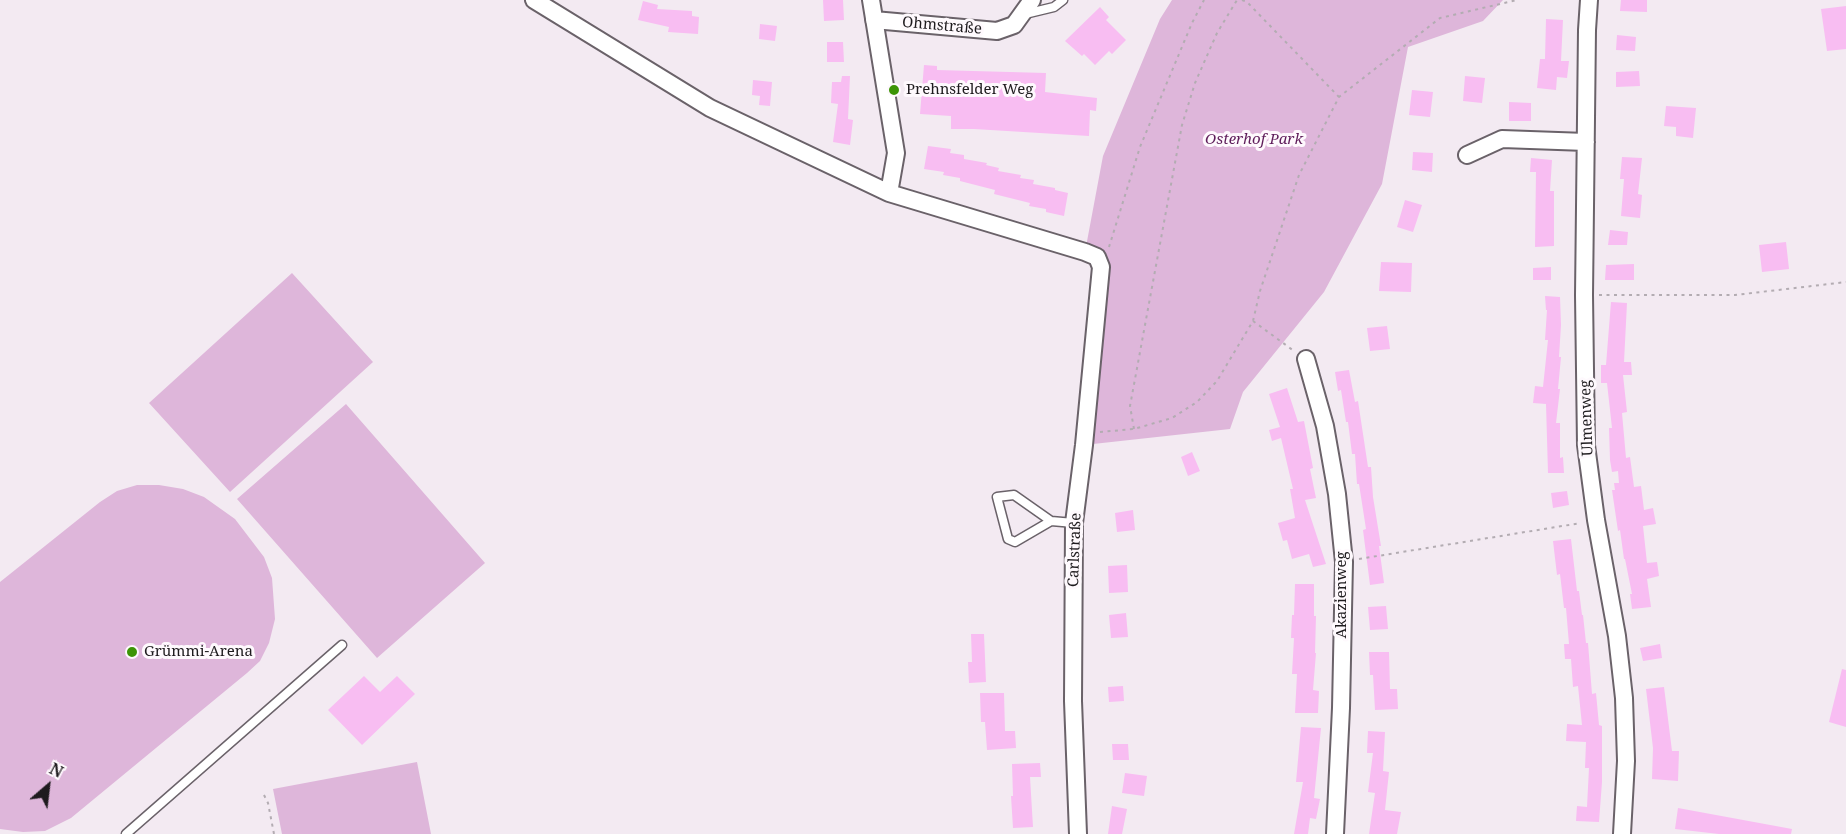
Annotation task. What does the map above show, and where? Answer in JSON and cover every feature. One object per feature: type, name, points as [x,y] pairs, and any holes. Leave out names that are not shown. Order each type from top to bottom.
[{"type":"street","points":[[534,0],[710,108],[889,193],[1085,252],[1097,257],[1101,267]]},
{"type":"street","points":[[871,0],[896,153],[889,193]]},
{"type":"street","name":"Ohmstraße","points":[[874,20],[997,31],[1014,26],[1032,0]]},
{"type":"street","name":"Ulmenweg","points":[[1589,0],[1584,295],[1586,445],[1596,520],[1617,636],[1624,698],[1626,761],[1622,834]]},
{"type":"street","points":[[1467,155],[1502,140],[1586,142]]},
{"type":"street","name":"Carlstraße","points":[[1078,834],[1073,701],[1074,523],[1101,267]]},
{"type":"street","name":"Akazienweg","points":[[1306,359],[1325,426],[1337,494],[1344,562],[1341,708],[1335,834]]},
{"type":"lane","points":[[1023,15],[1054,7],[1063,0]]},
{"type":"lane","points":[[1051,521],[1015,542],[1008,539],[997,497],[1014,495],[1051,521],[1074,523]]},
{"type":"lane","points":[[126,834],[342,645]]},
{"type":"path","points":[[1101,267],[1140,147],[1192,22],[1204,0]]},
{"type":"path","points":[[1134,429],[1130,406],[1182,125],[1195,83],[1217,33],[1237,0]]},
{"type":"path","points":[[1242,0],[1247,2],[1339,97]]},
{"type":"path","points":[[1085,432],[1134,429],[1172,417],[1197,402],[1217,381],[1253,321],[1260,291],[1299,175],[1339,97],[1440,18],[1517,0]]},
{"type":"path","points":[[1584,295],[1735,295],[1846,282]]},
{"type":"path","points":[[1253,321],[1306,359]]},
{"type":"path","points":[[1344,562],[1596,520]]},
{"type":"path","points":[[264,795],[268,803],[274,834]]},
{"type":"green space","name":"Osterhof Park","points":[[1172,0],[1503,0],[1483,21],[1408,47],[1382,184],[1324,292],[1243,392],[1230,429],[1084,445],[1107,255],[1085,252],[1103,156],[1160,19]]},
{"type":"green space","points":[[292,273],[373,362],[230,492],[149,403]]},
{"type":"green space","points":[[346,404],[485,563],[377,658],[237,499]]},
{"type":"green space","name":"Grümmi-Arena","points":[[137,485],[159,485],[183,489],[204,497],[235,519],[264,557],[272,578],[275,619],[269,643],[260,661],[247,673],[71,818],[45,831],[23,832],[0,829],[0,582],[100,502],[117,491]]},
{"type":"green space","points":[[417,762],[431,834],[282,834],[273,789]]},
{"type":"building","points":[[823,0],[843,0],[844,20],[824,21]]},
{"type":"building","points":[[1621,0],[1647,0],[1647,12],[1620,11]]},
{"type":"building","points":[[643,1],[658,5],[657,9],[692,11],[692,16],[699,17],[698,34],[668,32],[669,27],[638,20]]},
{"type":"building","points":[[1846,6],[1846,49],[1827,51],[1821,9]]},
{"type":"building","points":[[1100,7],[1109,17],[1106,20],[1126,40],[1112,54],[1109,51],[1095,65],[1065,41]]},
{"type":"building","points":[[1546,19],[1563,20],[1561,61],[1569,61],[1567,78],[1557,77],[1556,90],[1537,88],[1540,59],[1545,59]]},
{"type":"building","points":[[760,24],[777,26],[775,41],[759,39]]},
{"type":"building","points":[[1617,35],[1636,37],[1635,51],[1616,50]]},
{"type":"building","points":[[827,42],[843,42],[844,62],[827,62]]},
{"type":"building","points":[[924,65],[937,66],[937,70],[1046,73],[1045,92],[1097,98],[1096,111],[1090,110],[1089,136],[951,129],[951,116],[920,114]]},
{"type":"building","points":[[1639,71],[1640,86],[1616,87],[1616,72]]},
{"type":"building","points":[[842,76],[850,76],[848,119],[853,120],[850,145],[833,142],[838,104],[831,103],[832,82],[841,82]]},
{"type":"building","points":[[1465,76],[1485,78],[1482,103],[1463,101]]},
{"type":"building","points":[[753,80],[772,82],[770,106],[759,105],[760,96],[752,95]]},
{"type":"building","points":[[1412,90],[1433,92],[1430,117],[1409,115]]},
{"type":"building","points":[[1509,102],[1531,103],[1531,121],[1509,121]]},
{"type":"building","points":[[1666,106],[1696,108],[1693,138],[1676,136],[1676,127],[1664,126]]},
{"type":"building","points":[[928,146],[951,149],[950,153],[964,155],[964,159],[987,163],[986,165],[999,168],[998,171],[1034,180],[1033,184],[1068,193],[1064,216],[1029,206],[1030,203],[994,194],[995,190],[960,181],[960,178],[943,175],[944,172],[924,169]]},
{"type":"building","points":[[1413,152],[1433,153],[1432,172],[1412,170]]},
{"type":"building","points":[[1622,157],[1642,158],[1638,194],[1642,195],[1640,218],[1621,216],[1624,179],[1620,179]]},
{"type":"building","points":[[1531,158],[1552,160],[1550,191],[1554,191],[1554,246],[1535,247],[1536,172],[1530,172]]},
{"type":"building","points":[[1405,200],[1422,205],[1413,232],[1397,227]]},
{"type":"building","points":[[1610,230],[1628,232],[1627,245],[1608,245]]},
{"type":"building","points":[[1786,242],[1789,269],[1762,272],[1759,245]]},
{"type":"building","points":[[1381,262],[1412,263],[1411,292],[1379,291]]},
{"type":"building","points":[[1634,264],[1634,280],[1605,280],[1606,265]]},
{"type":"building","points":[[1551,267],[1551,280],[1533,280],[1533,268]]},
{"type":"building","points":[[1545,296],[1560,297],[1559,357],[1561,357],[1558,389],[1560,389],[1556,423],[1560,423],[1560,458],[1563,457],[1564,473],[1548,473],[1546,404],[1533,403],[1535,386],[1543,387],[1548,340],[1545,340],[1547,310]]},
{"type":"building","points":[[1611,302],[1627,303],[1624,362],[1631,362],[1632,375],[1623,375],[1627,412],[1622,413],[1626,458],[1630,457],[1634,487],[1641,486],[1644,510],[1653,508],[1656,524],[1643,526],[1647,563],[1657,562],[1659,576],[1647,579],[1651,607],[1632,609],[1630,594],[1632,594],[1620,530],[1618,531],[1612,490],[1615,490],[1614,483],[1619,483],[1618,471],[1612,472],[1610,460],[1609,428],[1612,428],[1607,383],[1601,383],[1601,365],[1606,365]]},
{"type":"building","points":[[1387,326],[1390,349],[1370,351],[1367,328]]},
{"type":"building","points":[[1349,370],[1355,402],[1358,401],[1368,467],[1371,467],[1381,546],[1379,546],[1384,583],[1370,585],[1363,530],[1366,529],[1359,484],[1357,484],[1355,454],[1352,454],[1348,422],[1346,422],[1341,390],[1338,391],[1335,372]]},
{"type":"building","points":[[1287,388],[1298,422],[1304,421],[1313,468],[1310,469],[1316,498],[1305,500],[1326,564],[1313,567],[1309,554],[1292,559],[1287,540],[1283,541],[1278,523],[1295,518],[1290,489],[1293,489],[1281,438],[1272,441],[1269,430],[1280,427],[1269,394]]},
{"type":"building","points":[[1192,452],[1200,471],[1188,476],[1181,457]]},
{"type":"building","points":[[1567,491],[1569,505],[1553,508],[1551,493]]},
{"type":"building","points":[[1133,510],[1135,530],[1117,532],[1115,513]]},
{"type":"building","points":[[1571,539],[1577,591],[1579,591],[1586,643],[1588,643],[1592,694],[1596,693],[1599,725],[1602,726],[1599,822],[1576,821],[1577,806],[1587,807],[1589,768],[1585,768],[1586,742],[1566,741],[1567,724],[1582,725],[1578,686],[1573,687],[1571,659],[1565,659],[1564,644],[1569,644],[1566,608],[1564,608],[1560,574],[1557,575],[1553,541]]},
{"type":"building","points":[[1127,565],[1128,592],[1109,593],[1108,566]]},
{"type":"building","points":[[1295,584],[1314,584],[1316,653],[1313,690],[1319,691],[1318,713],[1295,713],[1297,674],[1292,674],[1294,638],[1291,638]]},
{"type":"building","points":[[1386,606],[1388,629],[1370,630],[1368,607]]},
{"type":"building","points":[[1126,613],[1128,637],[1111,638],[1109,615]]},
{"type":"building","points":[[971,634],[984,634],[986,682],[969,683],[968,662],[972,662]]},
{"type":"building","points":[[1660,644],[1662,658],[1643,661],[1640,648]]},
{"type":"building","points":[[1369,652],[1389,652],[1390,689],[1397,689],[1398,709],[1375,710]]},
{"type":"building","points":[[1842,669],[1846,670],[1846,727],[1829,722]]},
{"type":"building","points":[[364,676],[380,692],[397,676],[415,694],[362,745],[328,710]]},
{"type":"building","points":[[1123,686],[1124,701],[1109,702],[1108,687]]},
{"type":"building","points":[[1664,687],[1672,751],[1679,751],[1678,781],[1652,779],[1653,748],[1646,689]]},
{"type":"building","points":[[980,693],[1004,693],[1005,731],[1015,731],[1016,748],[987,750],[985,722],[981,722]]},
{"type":"building","points":[[1301,727],[1321,728],[1314,798],[1320,799],[1316,819],[1310,818],[1308,834],[1294,834],[1303,782],[1296,782]]},
{"type":"building","points":[[1368,731],[1385,732],[1383,771],[1389,772],[1385,810],[1401,812],[1397,834],[1369,834],[1375,793],[1368,792],[1373,753],[1367,753]]},
{"type":"building","points":[[1112,744],[1128,744],[1129,760],[1113,760]]},
{"type":"building","points":[[1040,763],[1041,777],[1030,777],[1033,827],[1013,828],[1012,764]]},
{"type":"building","points":[[1125,773],[1147,776],[1144,796],[1122,793]]},
{"type":"building","points":[[1112,806],[1127,809],[1122,834],[1108,834]]},
{"type":"building","points":[[1678,808],[1792,829],[1791,834],[1719,834],[1675,829]]},
{"type":"place","name":"Prehnsfelder Weg","points":[[894,90]]},
{"type":"place","name":"Grümmi-Arena","points":[[132,652]]}]
